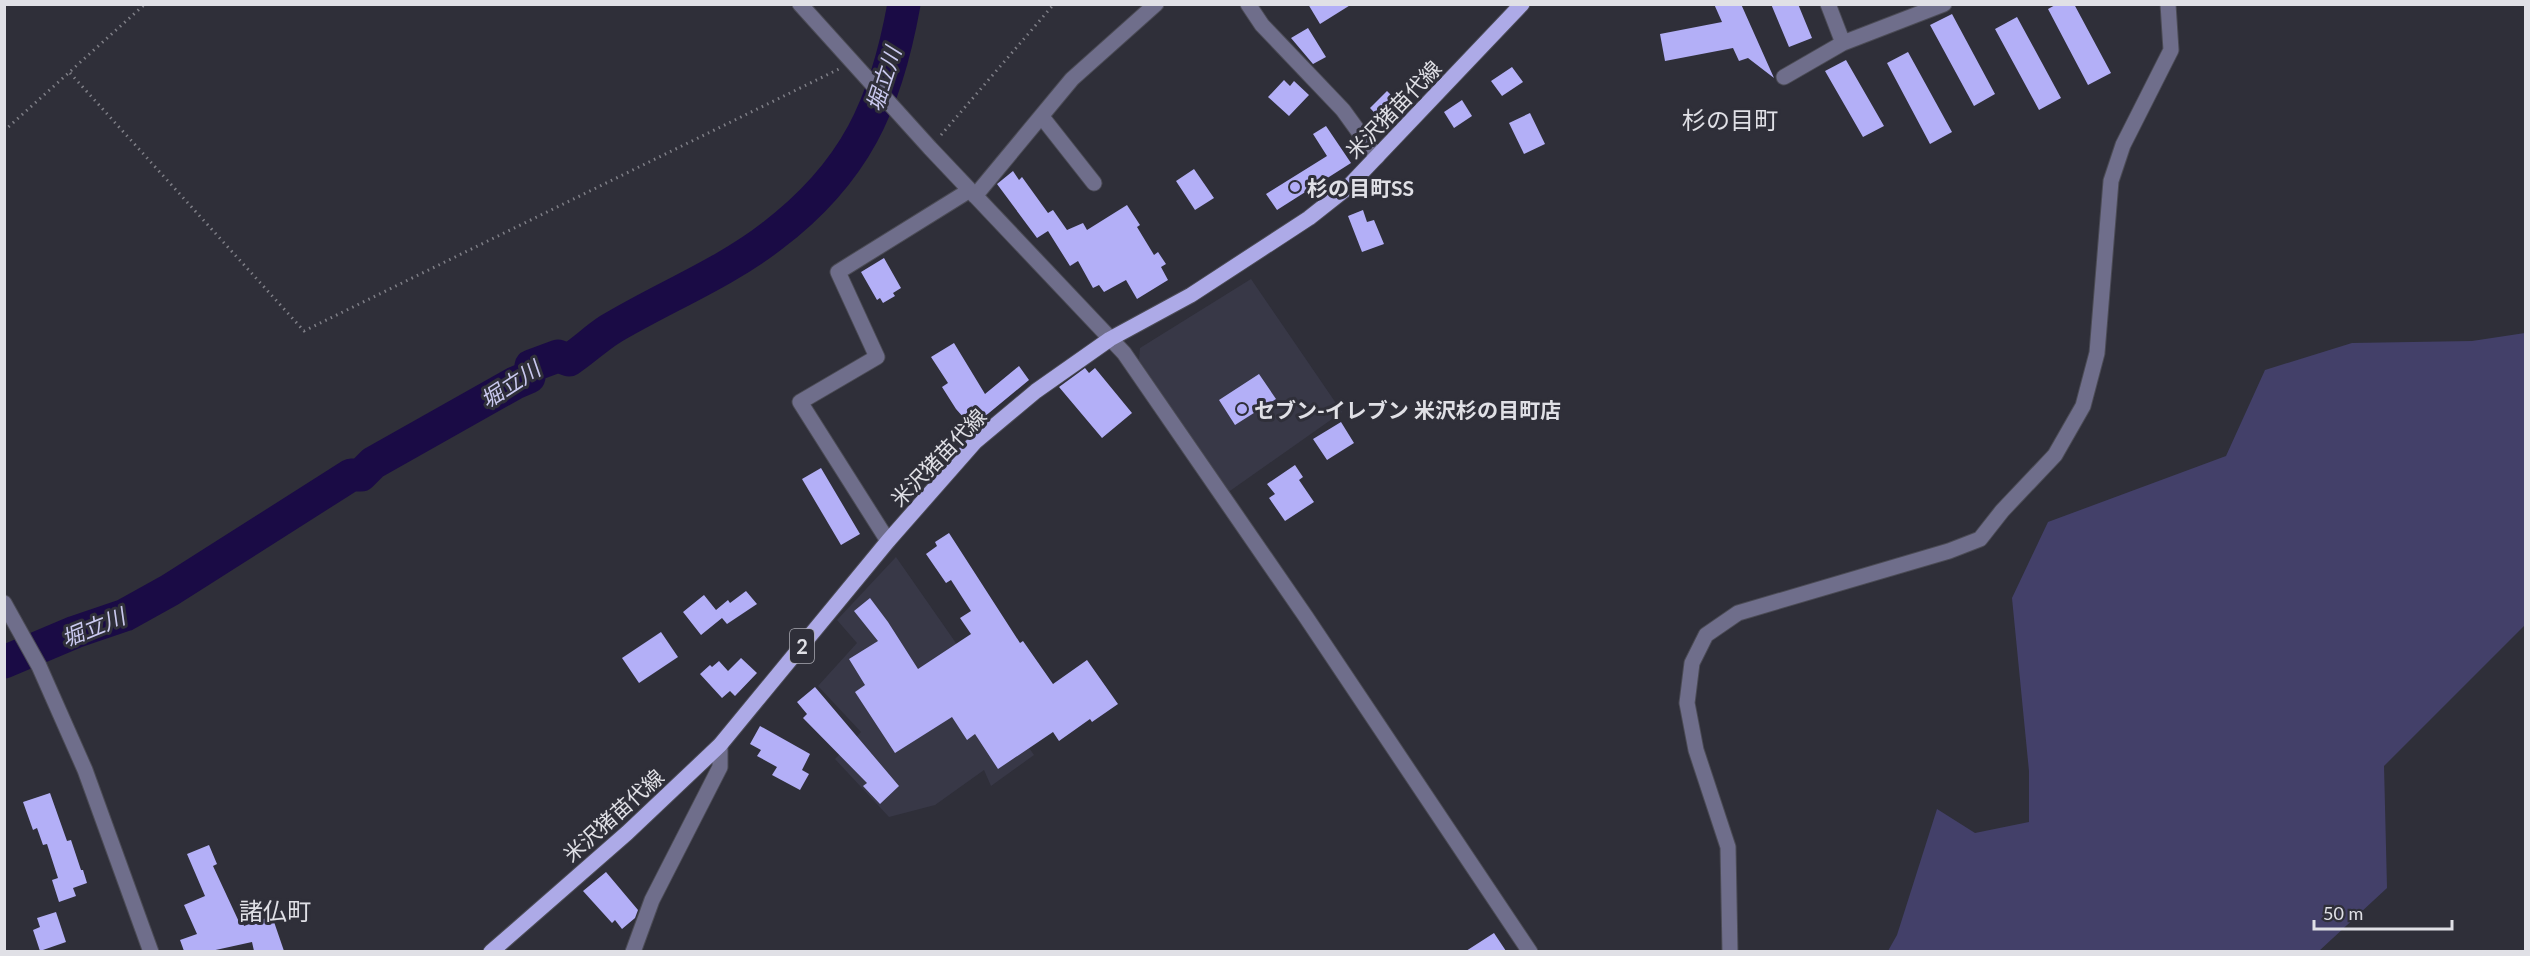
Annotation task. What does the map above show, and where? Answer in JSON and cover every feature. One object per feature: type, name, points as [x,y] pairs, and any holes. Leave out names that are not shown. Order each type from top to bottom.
[{"type":"main road","name":"米沢猪苗代線","points":[[490,951],[627,833],[720,745],[888,541],[975,442],[1036,391],[1110,339],[1191,295],[1309,218],[1347,188],[1522,4]]},
{"type":"street","points":[[800,4],[930,148],[1124,353],[1530,951]]},
{"type":"street","points":[[888,541],[800,402],[877,357],[838,272],[972,193],[1042,117],[1071,79],[1155,4]]},
{"type":"street","points":[[1248,4],[1262,25],[1343,110],[1377,157]]},
{"type":"street","points":[[1828,4],[1843,43]]},
{"type":"street","points":[[1784,77],[1843,43],[1944,4]]},
{"type":"street","points":[[1730,951],[1728,847],[1696,750],[1687,703],[1692,663],[1706,635],[1737,613],[1949,551],[1980,539],[2002,511],[2055,455],[2083,406],[2097,353],[2111,181],[2123,145],[2171,50],[2168,4]]},
{"type":"street","points":[[1042,117],[1094,183]]},
{"type":"street","points":[[4,603],[39,666],[86,770],[152,951]]},
{"type":"street","points":[[633,951],[652,900],[720,767],[720,745]]},
{"type":"path","points":[[4,131],[145,4]]},
{"type":"path","points":[[930,148],[1054,4]]},
{"type":"path","points":[[70,73],[304,331],[852,62]]},
{"type":"shaded area","points":[[1251,279],[1342,412],[1227,493],[1139,360],[1140,348]]},
{"type":"shaded area","points":[[2525,333],[2525,625],[2384,766],[2387,888],[2319,951],[1888,951],[1897,935],[1937,809],[1975,833],[2029,822],[2029,771],[2012,598],[2048,522],[2226,456],[2265,370],[2352,343],[2472,341]]},
{"type":"shaded area","points":[[896,557],[1034,755],[991,786],[984,770],[935,805],[889,817],[835,759],[861,732],[818,686],[857,643],[837,620]]},
{"type":"building","points":[[1308,4],[1352,4],[1320,24]]},
{"type":"building","points":[[1714,4],[1741,4],[1774,78],[1748,58],[1739,61],[1733,48],[1665,61],[1660,34],[1722,22]]},
{"type":"building","points":[[1771,4],[1798,4],[1812,38],[1789,47]]},
{"type":"building","points":[[2057,4],[2074,4],[2111,73],[2088,85],[2048,9]]},
{"type":"building","points":[[1952,14],[1995,94],[1974,106],[1930,25]]},
{"type":"building","points":[[2017,17],[2061,98],[2039,110],[1995,29]]},
{"type":"building","points":[[1308,28],[1326,57],[1313,64],[1291,38]]},
{"type":"building","points":[[1908,52],[1952,132],[1930,144],[1887,63]]},
{"type":"building","points":[[1846,60],[1884,126],[1863,137],[1825,71]]},
{"type":"building","points":[[1512,67],[1523,82],[1502,96],[1491,81]]},
{"type":"building","points":[[1284,80],[1290,86],[1294,81],[1309,95],[1289,116],[1268,97]]},
{"type":"building","points":[[1387,91],[1406,110],[1389,128],[1370,108]]},
{"type":"building","points":[[1462,100],[1472,116],[1454,128],[1444,112]]},
{"type":"building","points":[[1530,113],[1545,144],[1524,154],[1509,123]]},
{"type":"building","points":[[1326,126],[1351,163],[1277,210],[1266,194],[1327,156],[1313,134]]},
{"type":"building","points":[[1194,169],[1214,198],[1195,210],[1176,181]]},
{"type":"building","points":[[1013,171],[1019,180],[1022,177],[1048,213],[1053,210],[1067,230],[1083,223],[1087,230],[1127,205],[1140,225],[1137,227],[1154,255],[1158,252],[1166,264],[1161,267],[1168,280],[1137,299],[1126,280],[1104,292],[1099,285],[1093,288],[1078,261],[1070,266],[1048,231],[1037,238],[997,184]]},
{"type":"building","points":[[1363,210],[1367,222],[1374,220],[1384,244],[1362,252],[1348,216]]},
{"type":"building","points":[[884,258],[901,288],[893,293],[895,296],[883,303],[880,298],[877,300],[861,272]]},
{"type":"building","points":[[954,343],[985,394],[1019,366],[1029,380],[972,427],[956,409],[942,387],[948,383],[931,357]]},
{"type":"building","points":[[1085,368],[1089,373],[1095,368],[1132,413],[1102,438],[1059,387]]},
{"type":"building","name":"セブン-イレブン 米沢杉の目町店","points":[[1259,374],[1276,399],[1235,425],[1219,400]]},
{"type":"building","points":[[1341,422],[1354,443],[1327,460],[1313,439]]},
{"type":"building","points":[[1295,465],[1303,477],[1299,480],[1314,502],[1285,521],[1269,498],[1275,494],[1267,484]]},
{"type":"building","points":[[821,468],[860,534],[841,545],[802,479]]},
{"type":"building","points":[[949,533],[1020,643],[1023,641],[1053,684],[1087,660],[1118,704],[1092,722],[1090,719],[1059,741],[1053,732],[998,769],[975,734],[967,740],[952,717],[895,753],[855,692],[865,685],[849,659],[878,641],[854,611],[870,598],[918,669],[971,634],[960,618],[971,611],[951,580],[946,583],[926,554],[937,546],[935,542]]},
{"type":"building","points":[[746,591],[757,604],[727,624],[722,618],[701,635],[683,612],[704,595],[716,610],[728,600],[730,603]]},
{"type":"building","points":[[661,632],[678,657],[639,683],[622,658]]},
{"type":"building","points":[[741,658],[757,673],[735,696],[730,691],[722,698],[700,674],[719,661],[728,671]]},
{"type":"building","points":[[815,687],[899,786],[880,804],[863,786],[867,783],[803,718],[807,714],[797,702]]},
{"type":"building","points":[[760,726],[810,754],[802,770],[809,774],[800,790],[772,775],[777,767],[757,756],[761,750],[750,744]]},
{"type":"building","points":[[50,793],[67,841],[71,840],[87,883],[73,888],[76,896],[59,902],[52,880],[58,878],[47,844],[43,845],[37,828],[33,830],[23,802]]},
{"type":"building","points":[[209,845],[217,864],[213,866],[240,924],[243,923],[244,926],[272,916],[284,951],[254,951],[252,942],[211,951],[184,951],[180,940],[197,934],[184,905],[205,896],[187,854]]},
{"type":"building","points":[[606,872],[638,910],[635,918],[622,929],[615,920],[612,923],[583,891]]},
{"type":"building","points":[[56,912],[66,942],[40,951],[33,930],[40,927],[37,918]]},
{"type":"building","points":[[1494,933],[1506,951],[1466,951]]},
{"type":"waterway","name":"堀立川","points":[[4,662],[75,632],[125,615],[170,590],[351,475],[361,475],[373,463],[529,377],[531,366],[558,356],[569,360],[629,318],[713,274],[753,250],[801,212],[845,162],[876,105],[897,40],[904,4]]},
{"type":"place","name":"杉の目町SS","points":[[1295,187]]},
{"type":"place","name":"セブン-イレブン 米沢杉の目町店","points":[[1242,409]]},
{"type":"district","name":"杉の目町","points":[[1730,119]]},
{"type":"district","name":"諸仏町","points":[[275,910]]}]
